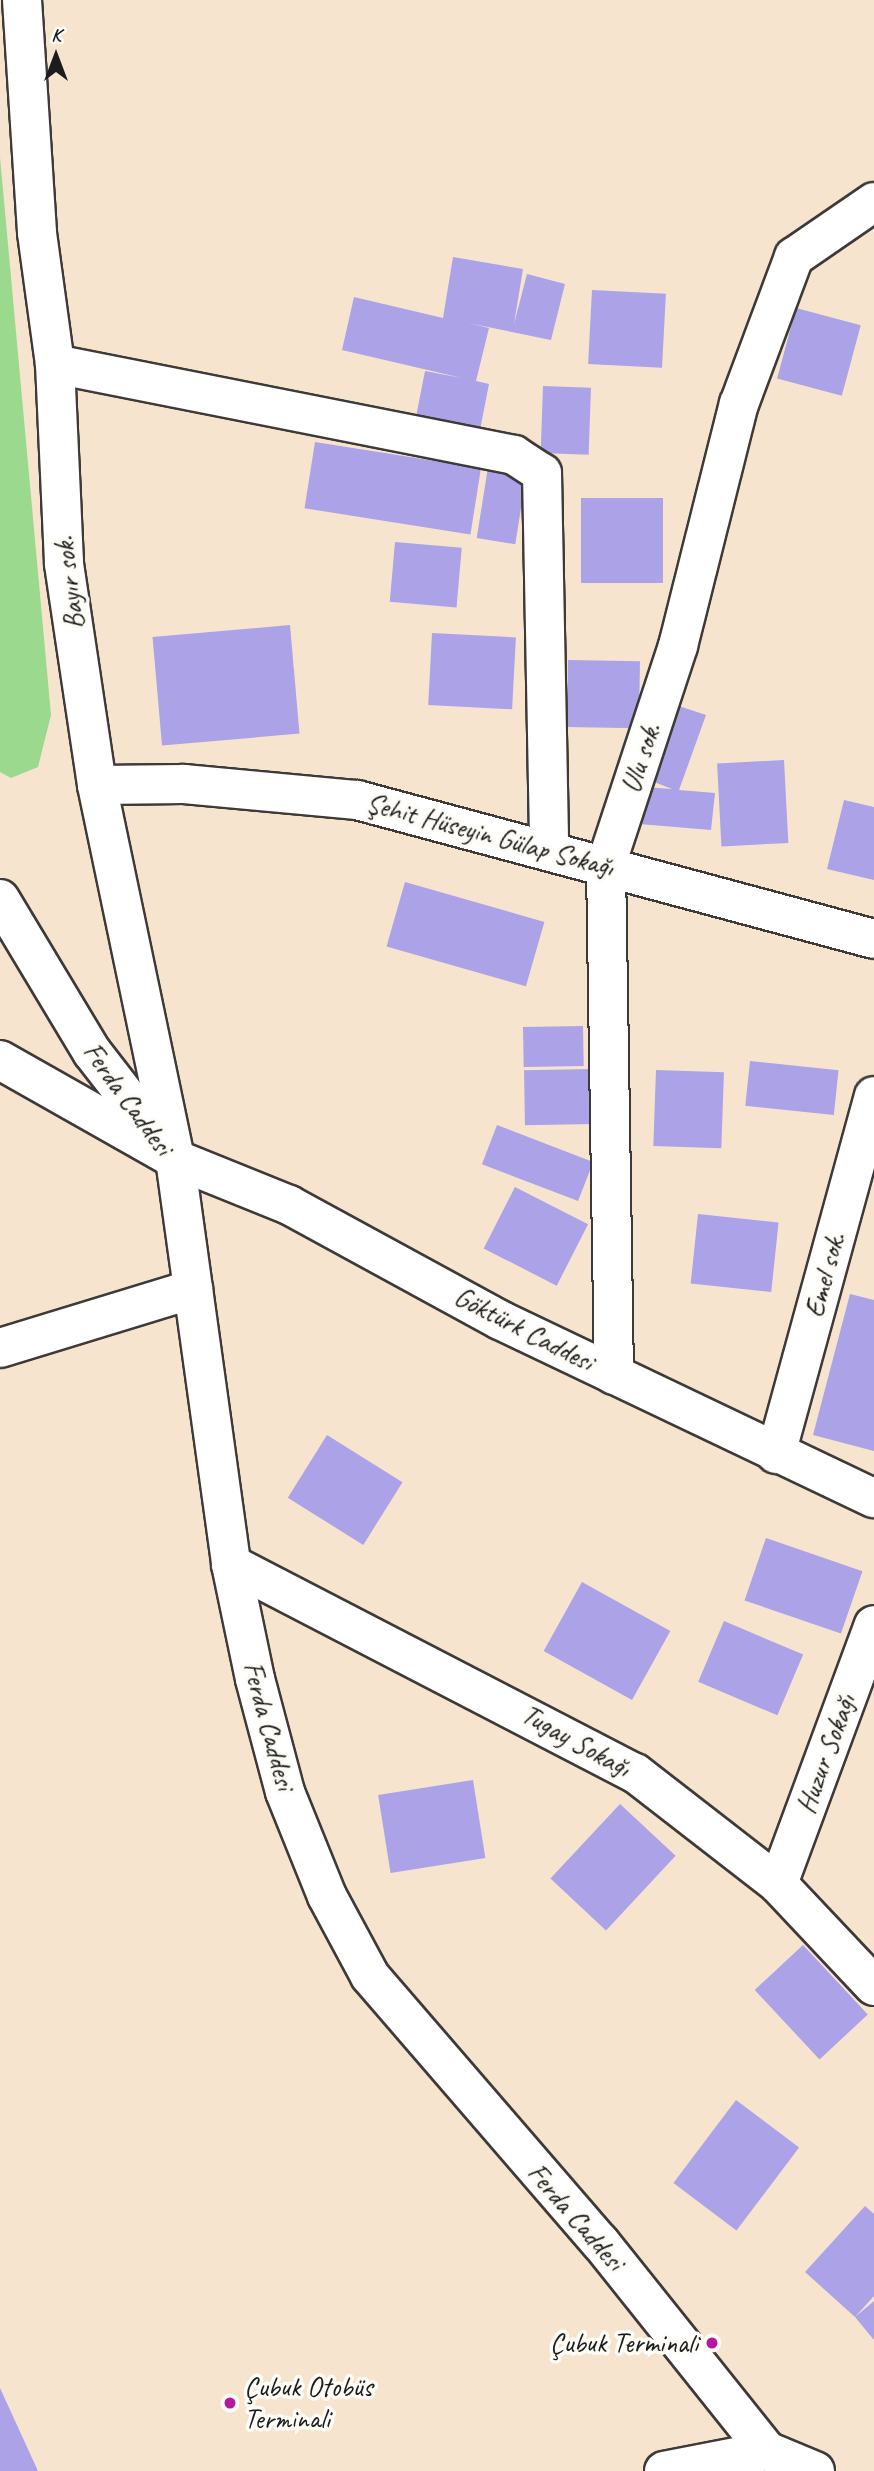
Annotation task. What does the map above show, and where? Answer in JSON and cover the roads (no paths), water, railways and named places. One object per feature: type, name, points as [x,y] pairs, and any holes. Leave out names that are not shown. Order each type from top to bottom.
[{"type":"street","name":"Bayır sok.","points":[[22,0],[37,233],[55,364],[64,564],[97,785],[175,1159]]},
{"type":"street","name":"Ulu sok.","points":[[614,1375],[606,865],[678,646],[739,404],[794,257],[874,202]]},
{"type":"street","points":[[55,364],[514,455],[542,473],[549,849]]},
{"type":"street","name":"Şehit Hüseyin Gülap Sokağı","points":[[97,785],[184,784],[343,798],[549,849],[874,939]]},
{"type":"street","name":"Ferda Caddesi","points":[[0,899],[92,1052],[175,1159],[231,1564],[285,1791],[327,1896],[370,1976],[600,2242],[767,2451]]},
{"type":"street","name":"Göktürk Caddesi","points":[[0,1059],[175,1159],[289,1205],[614,1375],[776,1454],[874,1497]]},
{"type":"street","name":"Emel sok.","points":[[776,1454],[874,1096]]},
{"type":"street","points":[[0,1348],[192,1289]]},
{"type":"street","name":"Tugay Sokağı","points":[[231,1564],[635,1773],[778,1884],[874,1986]]},
{"type":"street","name":"Huzur Sokağı","points":[[778,1884],[874,1625]]},
{"type":"street","points":[[664,2471],[767,2451],[815,2471]]},
{"type":"place","name":"Çubuk Terminali","points":[[712,2343]]},
{"type":"place","name":"Çubuk Otobüs Terminali","points":[[230,2403]]}]
